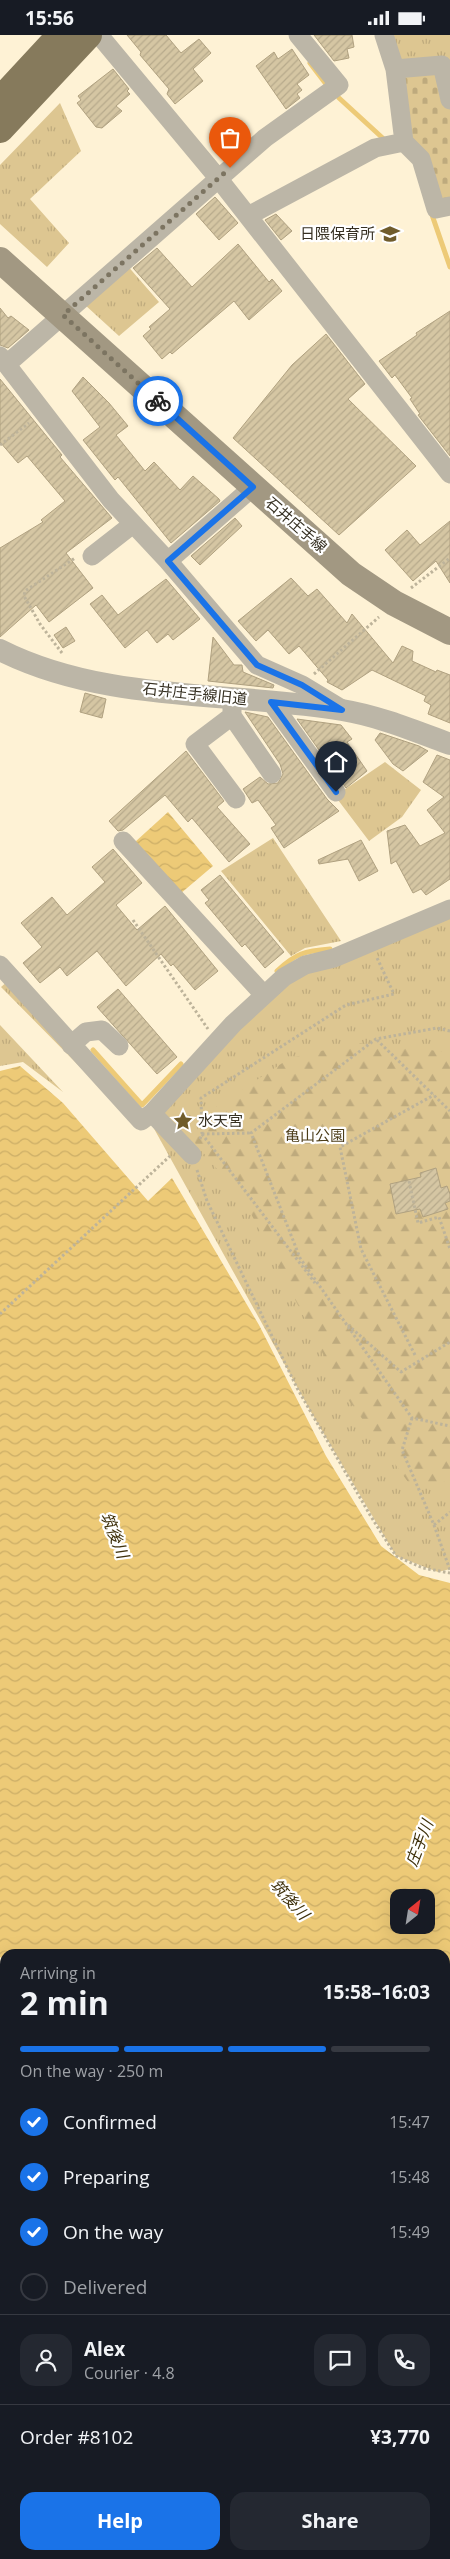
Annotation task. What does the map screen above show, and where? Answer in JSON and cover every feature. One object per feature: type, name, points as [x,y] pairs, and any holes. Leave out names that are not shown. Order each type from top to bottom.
[{"type":"highway","points":[[0,101],[61,35]]},
{"type":"highway","points":[[0,129],[88,35]]},
{"type":"main road","name":"石井庄手線","points":[[0,260],[351,573],[402,596],[450,632]]},
{"type":"street","points":[[99,35],[218,178],[450,474]]},
{"type":"street","points":[[298,35],[339,85],[265,138],[63,315],[3,360],[111,500],[168,561],[257,665],[302,685],[342,710]]},
{"type":"street","points":[[384,35],[395,69],[404,142],[421,159],[436,209],[450,206]]},
{"type":"street","points":[[395,69],[442,65],[450,100]]},
{"type":"street","points":[[248,216],[376,148],[404,142]]},
{"type":"street","points":[[168,561],[253,487]]},
{"type":"street","points":[[92,557],[133,524]]},
{"type":"street","name":"石井庄手線旧道","points":[[0,650],[23,662],[82,679],[232,707],[271,702],[342,710],[397,725],[450,744]]},
{"type":"street","points":[[271,702],[336,792]]},
{"type":"street","points":[[236,799],[195,744],[232,707],[272,774]]},
{"type":"street","points":[[123,841],[264,995]]},
{"type":"street","points":[[0,965],[141,1121],[152,1113],[216,1041],[284,977],[305,965],[334,958],[450,909]]},
{"type":"street","points":[[71,1045],[86,1033],[102,1030],[119,1046]]},
{"type":"street","points":[[152,1113],[192,1155]]},
{"type":"path","points":[[0,445],[44,413]]},
{"type":"path","points":[[82,679],[40,624],[24,596],[25,591],[75,559],[92,557]]},
{"type":"path","points":[[302,685],[402,596],[450,558]]},
{"type":"path","points":[[133,920],[216,1041]]},
{"type":"path","points":[[370,943],[394,994],[346,1005],[201,1098],[202,1134],[344,1321],[400,1372],[450,1341]]},
{"type":"path","points":[[202,1134],[252,1133],[376,1039],[437,1029],[450,1031]]},
{"type":"path","points":[[376,1039],[450,1111]]},
{"type":"path","points":[[415,1355],[361,1249],[340,1147],[434,1095]]},
{"type":"path","points":[[252,1133],[300,1258],[412,1418],[450,1426]]},
{"type":"path","points":[[0,1314],[171,1155]]},
{"type":"path","points":[[192,1155],[207,1201],[297,1387],[370,1515],[396,1556],[423,1568],[450,1572],[434,1525],[402,1450],[412,1418]]},
{"type":"path","points":[[409,1181],[418,1223],[439,1217],[450,1249]]},
{"type":"path","points":[[434,1525],[450,1512]]},
{"type":"green space","points":[[389,35],[450,35],[450,63],[397,63]]},
{"type":"green space","points":[[440,67],[450,109],[450,204],[438,207],[408,141],[398,72]]},
{"type":"green space","points":[[60,103],[81,151],[30,199],[69,243],[47,267],[0,224],[0,165]]},
{"type":"green space","points":[[126,264],[159,302],[119,336],[84,304]]},
{"type":"green space","points":[[385,762],[421,790],[402,817],[369,841],[335,796]]},
{"type":"green space","points":[[273,838],[341,941],[305,948],[291,956],[221,871]]},
{"type":"green space","name":"亀山公園","points":[[450,912],[450,1569],[438,1572],[396,1556],[311,1412],[147,1116],[288,980]]},
{"type":"green space","points":[[8,981],[87,1074],[1,987]]},
{"type":"green space","points":[[0,1025],[63,1092],[23,1062],[0,1066]]},
{"type":"green space","points":[[356,1043],[450,1052],[450,1481],[411,1486],[342,1391],[245,1202],[195,1143],[197,1130],[205,1114],[290,1058]]},
{"type":"water","points":[[168,812],[213,866],[180,894],[135,842]]},
{"type":"water","points":[[20,1066],[63,1103],[148,1201],[172,1178],[259,1325],[326,1456],[381,1546],[419,1575],[450,1583],[450,1949],[0,1949],[0,1071]]},
{"type":"building","points":[[127,35],[166,35],[181,53],[199,39],[211,53],[193,69],[203,81],[175,104],[167,94],[169,89],[140,55],[141,52]]},
{"type":"building","points":[[314,35],[352,35],[354,47],[347,49],[349,58],[334,61]]},
{"type":"building","points":[[292,49],[309,75],[297,84],[302,90],[297,94],[300,98],[286,109],[256,66],[274,52],[278,59]]},
{"type":"building","points":[[113,69],[129,89],[127,91],[130,94],[116,106],[122,111],[102,128],[96,127],[77,103],[81,100],[78,96]]},
{"type":"building","points":[[215,197],[238,223],[219,240],[196,214]]},
{"type":"building","points":[[276,214],[292,231],[281,240],[265,220]]},
{"type":"building","points":[[238,244],[269,282],[272,279],[282,291],[249,320],[234,301],[172,354],[170,352],[162,359],[143,336],[151,329],[149,327],[170,309],[133,268],[157,248],[192,287]]},
{"type":"building","points":[[0,308],[8,318],[11,316],[29,330],[8,348],[0,345]]},
{"type":"building","points":[[450,311],[450,456],[418,415],[420,414],[410,399],[412,398],[395,375],[392,378],[379,361],[417,335],[416,333]]},
{"type":"building","points":[[326,334],[365,384],[348,399],[416,466],[339,535],[233,438],[292,365]]},
{"type":"building","points":[[83,377],[109,403],[128,426],[116,435],[145,471],[154,462],[180,490],[193,476],[219,499],[220,501],[171,543],[118,477],[115,480],[83,440],[100,427],[72,391]]},
{"type":"building","points":[[0,379],[62,455],[60,457],[112,518],[66,553],[93,588],[49,622],[36,605],[0,637],[0,548],[43,522],[41,520],[65,501],[27,456],[18,463],[0,442]]},
{"type":"building","points":[[235,518],[242,526],[200,565],[191,556]]},
{"type":"building","points":[[450,521],[450,583],[436,561],[413,581],[385,550],[407,530],[420,545]]},
{"type":"building","points":[[291,578],[308,596],[317,589],[347,623],[352,614],[393,663],[402,646],[413,651],[412,661],[436,672],[437,670],[450,675],[450,723],[428,714],[431,705],[424,701],[426,696],[372,670],[342,690],[327,682],[328,680],[299,646],[289,654],[268,630],[256,641],[238,621]]},
{"type":"building","points":[[166,579],[200,619],[173,640],[168,634],[157,643],[147,630],[125,648],[90,604],[102,595],[118,615]]},
{"type":"building","points":[[66,627],[75,641],[63,648],[54,635]]},
{"type":"building","points":[[213,637],[234,665],[242,665],[243,672],[274,685],[273,688],[208,681]]},
{"type":"building","points":[[85,693],[106,699],[102,718],[80,712]]},
{"type":"building","points":[[245,712],[268,717],[327,799],[339,811],[284,848],[271,828],[276,825],[258,800],[252,803],[243,789],[260,777],[268,784],[278,783],[283,774],[280,764]]},
{"type":"building","points":[[297,719],[341,725],[352,739],[347,742],[367,771],[346,788]]},
{"type":"building","points":[[380,733],[419,746],[428,751],[403,771],[393,764],[375,740]]},
{"type":"building","points":[[186,751],[224,801],[217,807],[250,844],[229,862],[192,818],[188,822],[165,795],[123,830],[118,831],[109,821]]},
{"type":"building","points":[[437,755],[450,760],[450,879],[426,895],[421,889],[413,893],[396,861],[391,864],[387,831],[405,825],[420,846],[445,833],[427,810],[444,797],[423,782]]},
{"type":"building","points":[[361,840],[378,871],[359,881],[348,859],[319,864],[318,860]]},
{"type":"building","points":[[113,849],[142,883],[116,905],[137,930],[165,906],[218,971],[195,990],[173,964],[171,966],[161,954],[126,986],[97,951],[67,976],[60,967],[40,983],[23,963],[42,947],[21,923],[52,897],[67,915],[105,882],[92,867]]},
{"type":"building","points":[[220,875],[284,952],[265,968],[245,944],[242,947],[205,903],[209,900],[201,890]]},
{"type":"building","points":[[118,989],[177,1057],[157,1074],[97,1007]]},
{"type":"building","points":[[436,1168],[441,1188],[447,1186],[450,1194],[450,1201],[445,1203],[448,1209],[423,1217],[420,1209],[396,1214],[390,1184],[421,1177],[420,1173]]},
{"type":"waterway","points":[[310,63],[329,88]]},
{"type":"waterway","points":[[339,98],[387,142]]},
{"type":"waterway","points":[[431,212],[450,267]]},
{"type":"waterway","points":[[277,971],[301,954],[330,949]]},
{"type":"waterway","points":[[93,1050],[142,1105],[181,1064]]},
{"type":"way so far","points":[[158,401],[63,315],[230,168]]},
{"type":"place","name":"日隈保育所","points":[[390,234]]},
{"type":"place","name":"水天宮","points":[[183,1121]]},
{"type":"route","points":[[158,401],[253,487],[168,561],[257,665],[302,685],[342,710],[271,702],[336,792]]},
{"type":"water label","name":"筑後川","points":[[115,1535]]},
{"type":"water label","name":"庄手川","points":[[419,1843]]},
{"type":"water label","name":"筑後川","points":[[290,1899]]}]
